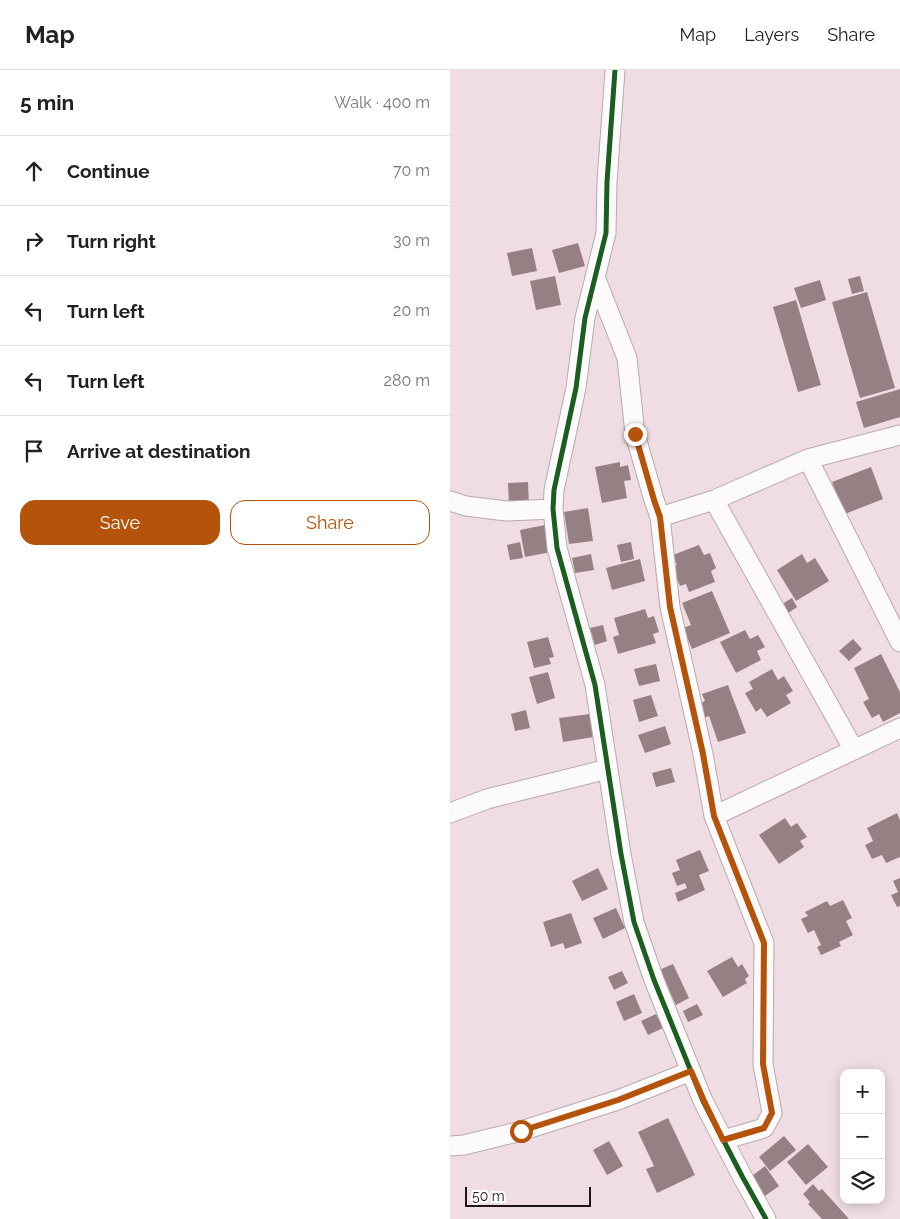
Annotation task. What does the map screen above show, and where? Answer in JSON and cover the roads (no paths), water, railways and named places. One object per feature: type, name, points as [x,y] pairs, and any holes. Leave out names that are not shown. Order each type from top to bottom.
[{"type":"street","points":[[615,70],[606,182],[606,233],[585,318],[576,388],[554,490],[553,509],[557,548],[595,685],[621,854],[634,922],[654,980],[704,1101],[766,1219]]},
{"type":"street","points":[[595,276],[627,358],[635,434],[660,517],[670,607],[703,754],[714,816],[764,943],[763,1064],[772,1113],[764,1128],[723,1140]]},
{"type":"street","points":[[660,517],[714,500],[808,459],[900,435]]},
{"type":"street","points":[[808,459],[900,642]]},
{"type":"street","points":[[714,500],[854,750]]},
{"type":"street","points":[[450,501],[466,506],[506,511],[553,509]]},
{"type":"street","points":[[714,816],[900,728]]},
{"type":"street","points":[[450,813],[488,799],[608,769]]},
{"type":"street","points":[[450,1146],[464,1146],[521,1131],[618,1100],[691,1071]]}]
